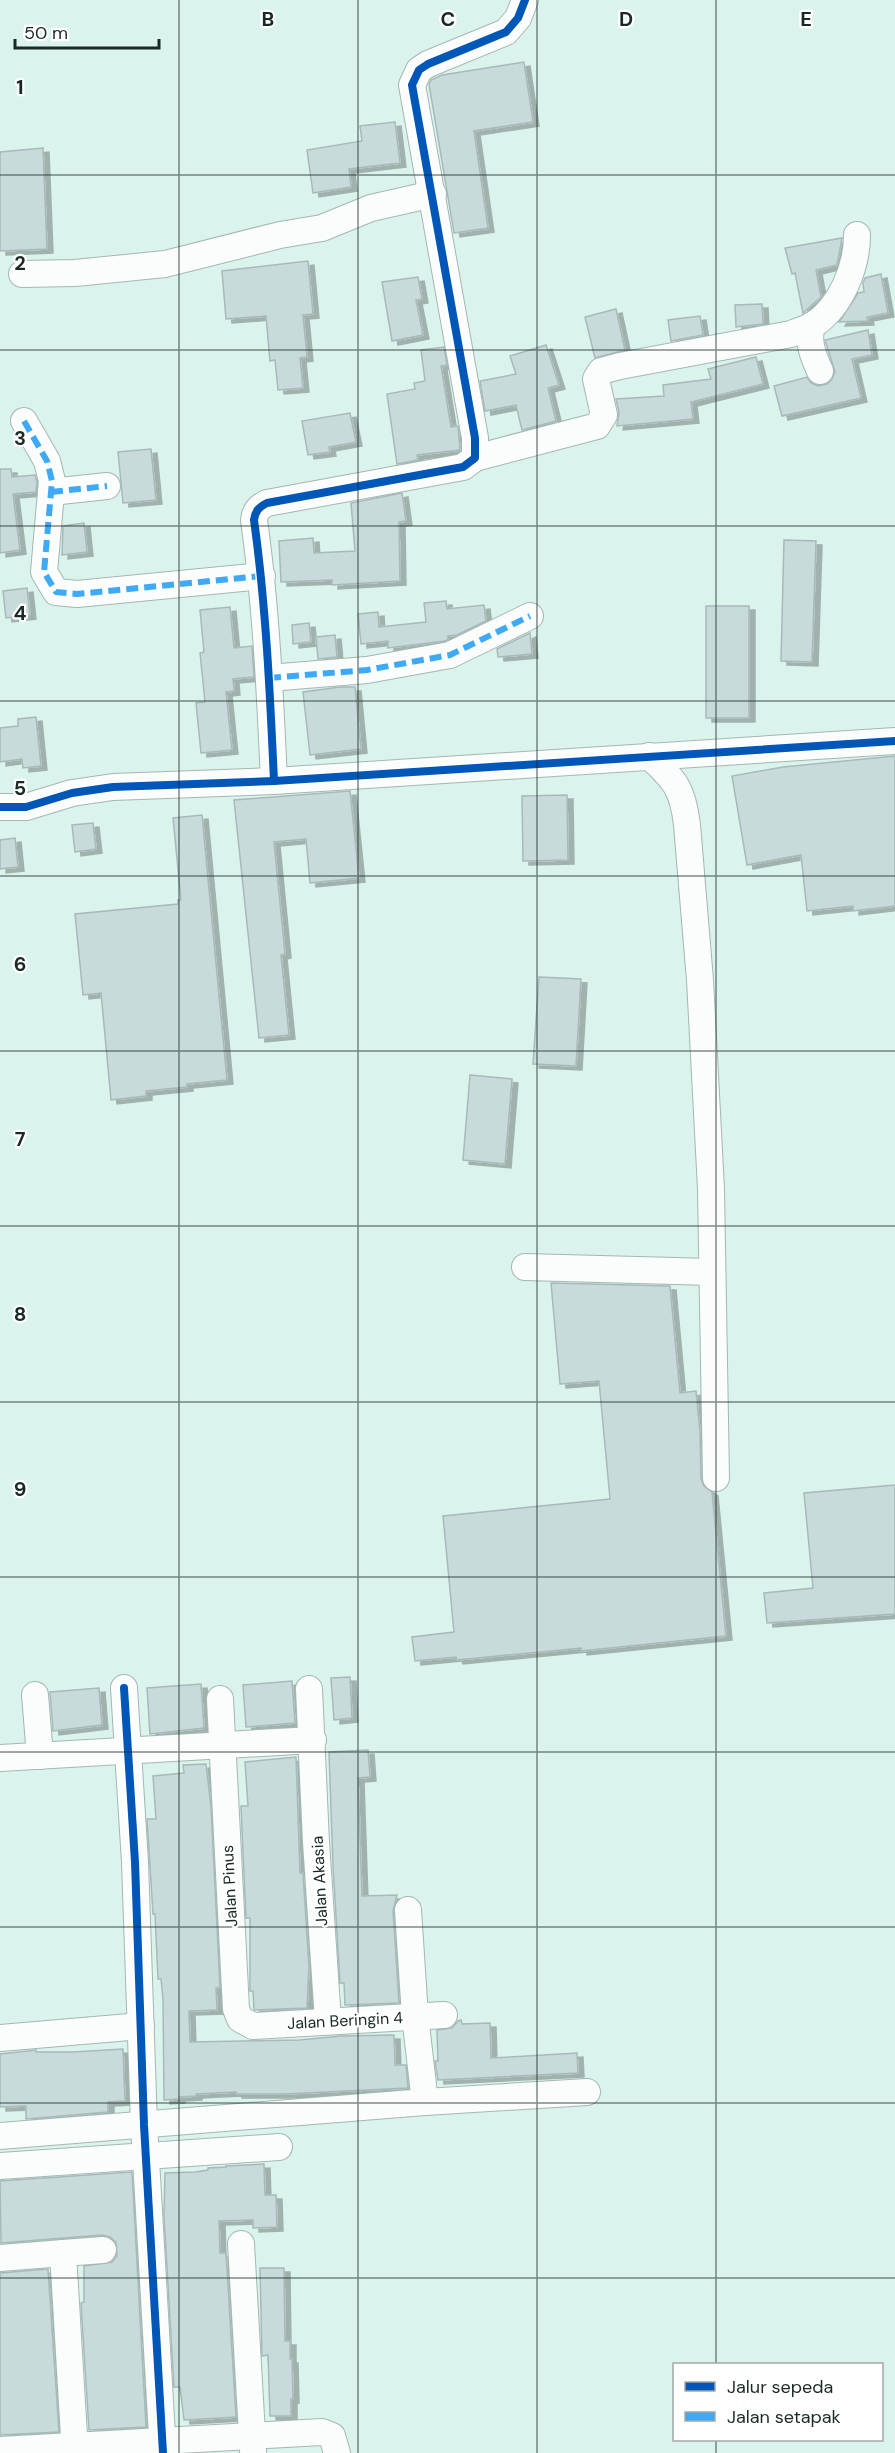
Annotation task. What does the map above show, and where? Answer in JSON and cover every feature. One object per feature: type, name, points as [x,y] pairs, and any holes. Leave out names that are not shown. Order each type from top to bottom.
[{"type":"street","points":[[475,458],[475,438],[412,85],[419,70],[428,64],[506,32],[518,18],[525,0]]},
{"type":"street","points":[[22,274],[75,273],[165,264],[279,235],[322,228],[371,208],[432,194]]},
{"type":"street","points":[[274,781],[262,576],[254,520],[260,507],[267,503],[463,467],[475,458],[597,426],[602,422],[604,415],[596,379],[601,372],[620,366],[791,334],[812,325],[826,314],[840,294],[854,265],[857,236]]},
{"type":"street","points":[[812,325],[811,344],[820,371]]},
{"type":"street","points":[[24,421],[46,461],[52,480],[45,572],[56,592],[77,594],[262,576]]},
{"type":"street","points":[[51,492],[107,486]]},
{"type":"street","points":[[269,678],[367,670],[450,655],[530,616]]},
{"type":"street","points":[[0,807],[26,807],[72,793],[113,787],[274,781],[895,741]]},
{"type":"street","points":[[649,756],[679,787],[685,805],[706,1081],[711,1189],[716,1478]]},
{"type":"street","points":[[525,1267],[712,1272]]},
{"type":"street","points":[[124,1688],[129,1750],[144,2125],[163,2447]]},
{"type":"street","name":"Jalan Akasia","points":[[309,1689],[328,2021]]},
{"type":"street","points":[[34,1695],[40,1756]]},
{"type":"street","name":"Jalan Pinus","points":[[220,1699],[236,2009],[240,2019],[246,2024]]},
{"type":"street","points":[[0,1758],[313,1740]]},
{"type":"street","points":[[408,1910],[415,2016],[425,2102]]},
{"type":"street","name":"Jalan Beringin 4","points":[[246,2024],[253,2026],[444,2015]]},
{"type":"street","points":[[0,2038],[141,2026]]},
{"type":"street","points":[[0,2136],[425,2102],[587,2092]]},
{"type":"street","points":[[0,2166],[279,2146]]},
{"type":"street","points":[[241,2244],[253,2444]]},
{"type":"street","points":[[0,2258],[103,2250]]},
{"type":"street","points":[[63,2253],[75,2449]]},
{"type":"street","points":[[0,2450],[253,2444],[322,2432],[332,2436],[337,2453]]},
{"type":"building","points":[[524,62],[533,122],[474,131],[488,228],[454,233],[429,84],[431,80],[442,75]]},
{"type":"building","points":[[395,122],[400,163],[349,169],[351,187],[313,193],[307,150],[362,141],[360,126]]},
{"type":"building","points":[[43,148],[47,249],[0,251],[0,152]]},
{"type":"building","points":[[842,238],[837,265],[816,270],[821,297],[803,313],[795,273],[792,274],[785,248]]},
{"type":"building","points":[[308,261],[313,314],[303,315],[307,357],[300,358],[303,388],[278,390],[275,360],[270,361],[266,316],[226,319],[222,271]]},
{"type":"building","points":[[881,274],[888,313],[867,317],[868,321],[839,322],[858,293],[864,292],[865,278]]},
{"type":"building","points":[[418,277],[422,299],[416,300],[423,335],[392,341],[382,282]]},
{"type":"building","points":[[762,304],[763,324],[736,327],[735,305]]},
{"type":"building","points":[[616,309],[625,350],[595,358],[585,317]]},
{"type":"building","points":[[700,316],[703,335],[671,341],[668,320]]},
{"type":"building","points":[[868,330],[872,355],[852,359],[861,398],[782,416],[774,386],[807,377],[811,383],[818,386],[827,384],[835,372],[825,340]]},
{"type":"building","points":[[546,345],[559,385],[548,388],[556,421],[522,430],[516,405],[485,411],[480,381],[516,374],[510,356]]},
{"type":"building","points":[[444,347],[447,365],[441,366],[451,427],[458,426],[460,450],[417,455],[418,460],[397,464],[387,394],[415,389],[414,383],[425,381],[421,350]]},
{"type":"building","points":[[756,357],[763,384],[691,402],[693,419],[617,426],[619,412],[616,399],[664,396],[663,385],[711,379],[708,369]]},
{"type":"building","points":[[350,413],[356,442],[329,447],[330,452],[308,455],[302,421]]},
{"type":"building","points":[[151,449],[156,500],[123,503],[118,452]]},
{"type":"building","points":[[0,469],[11,469],[12,477],[35,475],[37,482],[36,492],[13,494],[20,550],[0,553]]},
{"type":"building","points":[[402,493],[406,521],[399,522],[400,581],[332,585],[332,580],[281,582],[279,541],[313,538],[314,553],[355,551],[351,503]]},
{"type":"building","points":[[84,523],[87,552],[62,555],[63,526]]},
{"type":"building","points":[[784,540],[816,541],[812,662],[781,661]]},
{"type":"building","points":[[27,588],[30,615],[6,618],[3,591]]},
{"type":"building","points":[[446,601],[447,609],[484,605],[486,621],[457,635],[448,636],[445,641],[388,648],[388,641],[361,644],[358,614],[378,612],[379,627],[426,622],[424,603]]},
{"type":"building","points":[[706,606],[749,606],[749,718],[706,718]]},
{"type":"building","points":[[230,607],[234,648],[252,646],[254,677],[233,679],[234,691],[226,692],[232,750],[201,753],[196,703],[205,702],[200,653],[204,652],[200,610]]},
{"type":"building","points":[[309,623],[311,642],[293,644],[292,625]]},
{"type":"building","points":[[530,633],[532,654],[498,657],[497,649]]},
{"type":"building","points":[[335,635],[337,657],[318,659],[316,637]]},
{"type":"building","points":[[355,687],[361,749],[310,755],[303,692]]},
{"type":"building","points":[[36,717],[41,766],[23,768],[22,759],[0,762],[0,728],[18,726],[18,719]]},
{"type":"building","points":[[895,756],[895,906],[853,911],[853,906],[807,911],[801,855],[747,865],[732,776],[783,767]]},
{"type":"building","points":[[350,791],[359,878],[310,883],[306,839],[274,842],[285,954],[281,955],[289,1035],[259,1038],[234,800]]},
{"type":"building","points":[[567,795],[568,860],[523,861],[522,796]]},
{"type":"building","points":[[202,815],[227,1080],[146,1091],[146,1096],[111,1100],[101,993],[83,995],[75,914],[178,904],[178,900],[181,900],[173,818]]},
{"type":"building","points":[[93,823],[96,849],[75,852],[72,825]]},
{"type":"building","points":[[15,838],[18,867],[0,869],[0,840]]},
{"type":"building","points":[[539,977],[581,979],[576,1066],[533,1064]]},
{"type":"building","points":[[470,1075],[512,1079],[505,1164],[463,1160]]},
{"type":"building","points":[[551,1283],[670,1286],[680,1393],[696,1391],[701,1479],[704,1486],[712,1492],[726,1636],[581,1651],[581,1648],[457,1660],[456,1657],[415,1661],[412,1637],[454,1632],[443,1516],[610,1499],[599,1381],[560,1384]]},
{"type":"building","points":[[895,1485],[895,1614],[767,1623],[764,1593],[813,1588],[804,1493]]},
{"type":"building","points":[[350,1677],[352,1718],[334,1720],[331,1678]]},
{"type":"building","points":[[292,1681],[295,1723],[246,1727],[243,1685]]},
{"type":"building","points":[[201,1684],[204,1728],[150,1734],[147,1688]]},
{"type":"building","points":[[99,1688],[102,1725],[53,1731],[50,1692]]},
{"type":"building","points":[[368,1750],[370,1777],[358,1778],[362,1896],[397,1895],[393,1911],[399,2003],[345,2005],[344,1983],[340,1983],[329,1752]]},
{"type":"building","points":[[296,1757],[300,1873],[303,1873],[309,1967],[307,2008],[254,2010],[253,1991],[250,1991],[250,1918],[246,1918],[241,1806],[248,1806],[245,1762]]},
{"type":"building","points":[[206,1764],[211,1807],[220,1987],[216,1988],[217,2010],[189,2011],[190,2042],[394,2035],[395,2065],[406,2065],[408,2088],[284,2094],[236,2094],[236,2092],[196,2094],[196,2096],[164,2100],[163,1999],[161,1979],[158,1979],[147,1819],[156,1819],[153,1776],[184,1773],[183,1765]]},
{"type":"building","points":[[461,2020],[462,2024],[490,2023],[491,2058],[577,2053],[578,2073],[438,2080],[435,2061],[438,2061],[437,2030],[452,2028]]},
{"type":"building","points":[[123,2049],[125,2101],[108,2102],[108,2112],[26,2119],[26,2106],[0,2107],[0,2054],[36,2050],[36,2052],[72,2052]]},
{"type":"building","points":[[264,2164],[265,2195],[276,2195],[277,2227],[253,2228],[253,2220],[219,2221],[220,2253],[226,2253],[236,2417],[184,2420],[180,2387],[174,2387],[164,2216],[165,2173]]},
{"type":"building","points":[[132,2172],[146,2427],[89,2430],[81,2303],[84,2302],[84,2266],[112,2262],[117,2256],[116,2242],[102,2235],[1,2243],[0,2181]]},
{"type":"building","points":[[260,2268],[284,2268],[285,2341],[290,2341],[290,2359],[292,2359],[291,2416],[270,2416],[268,2355],[262,2356]]},
{"type":"building","points":[[48,2269],[59,2432],[0,2435],[0,2273]]},
{"type":"marked path","points":[[24,421],[47,461],[52,481],[44,572],[56,592],[77,594],[262,576]]},
{"type":"marked path","points":[[51,492],[107,486]]},
{"type":"marked path","points":[[269,678],[367,670],[450,655],[530,616]]},
{"type":"cycle path","points":[[274,781],[267,650],[255,514],[267,503],[463,467],[475,458],[475,438],[412,85],[419,70],[428,64],[506,32],[518,18],[525,0]]},
{"type":"cycle path","points":[[0,807],[26,807],[72,793],[113,787],[274,781],[895,741]]},
{"type":"cycle path","points":[[124,1688],[135,1862],[144,2125],[163,2453]]}]
